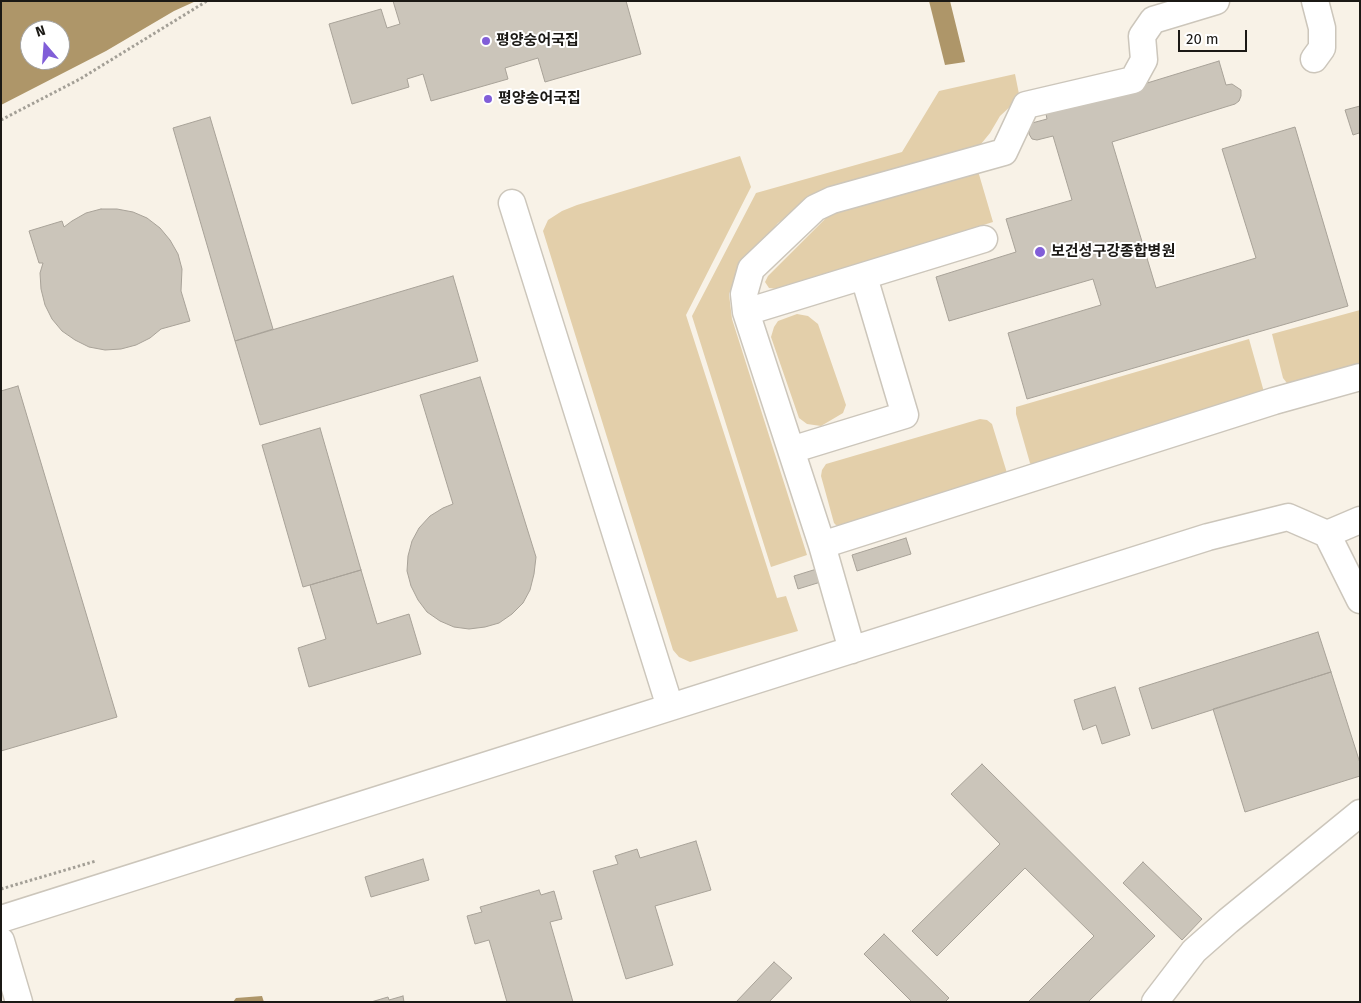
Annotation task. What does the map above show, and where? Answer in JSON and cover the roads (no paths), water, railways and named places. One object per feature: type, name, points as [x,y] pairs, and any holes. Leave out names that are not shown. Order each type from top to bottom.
[{"type":"street","points":[[852,650],[822,545],[746,312],[744,294],[750,269],[815,208],[832,200],[1004,152],[1026,105],[1133,80],[1144,60],[1142,36],[1153,20],[1216,1]]},
{"type":"street","points":[[1314,59],[1322,48],[1322,28],[1315,1]]},
{"type":"street","points":[[512,203],[670,708]]},
{"type":"street","points":[[746,312],[984,239]]},
{"type":"street","points":[[791,450],[905,415],[864,277]]},
{"type":"street","points":[[822,545],[1274,401],[1360,377]]},
{"type":"street","points":[[1,919],[1208,537],[1288,517],[1327,534],[1360,600]]},
{"type":"street","points":[[1327,534],[1360,520]]},
{"type":"street","points":[[1155,1002],[1194,951],[1360,813]]},
{"type":"street","points":[[1,941],[19,1002]]},
{"type":"place","name":"평양숭어국집","points":[[486,41]]},
{"type":"place","name":"평양송어국집","points":[[488,99]]},
{"type":"place","name":"보건성구강종합병원","points":[[1040,252]]}]
